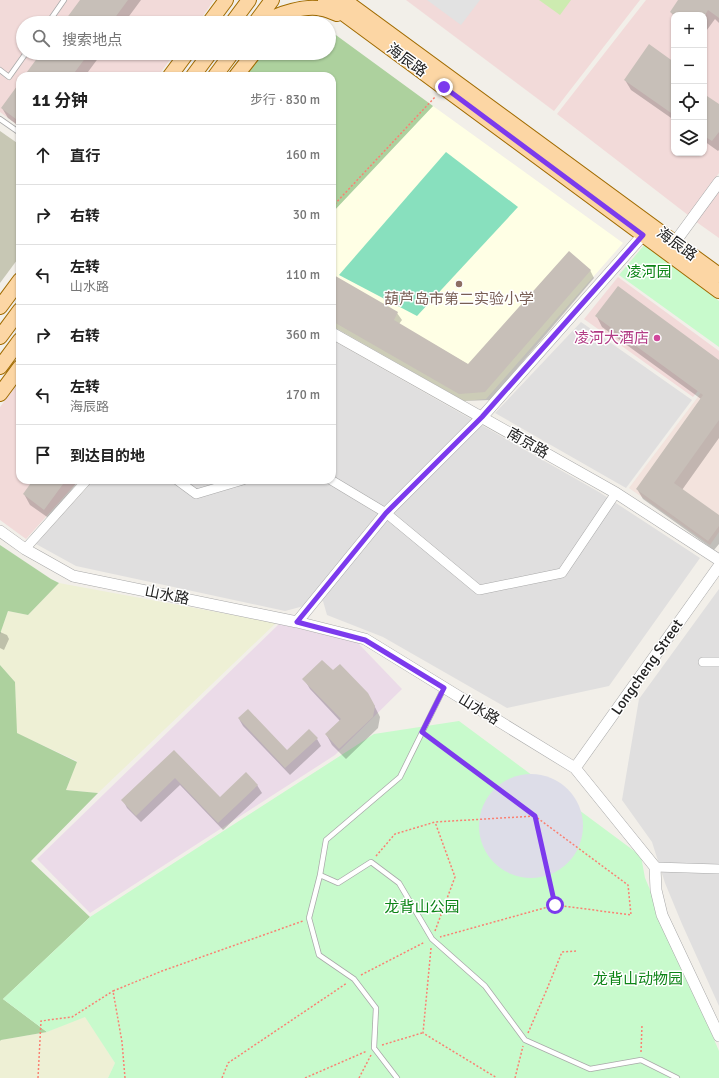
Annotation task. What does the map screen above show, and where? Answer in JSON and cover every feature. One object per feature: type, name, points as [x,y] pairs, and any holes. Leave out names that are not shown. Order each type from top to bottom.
[{"type":"main road","points":[[214,16],[226,0]]},
{"type":"main road","points":[[234,16],[236,0]]},
{"type":"main road","points":[[237,16],[249,0]]},
{"type":"main road","points":[[260,16],[272,0]]},
{"type":"main road","name":"海辰路","points":[[325,0],[355,10],[719,275]]},
{"type":"main road","name":"海辰路","points":[[344,0],[444,87],[719,291]]},
{"type":"main road","points":[[284,16],[295,10],[321,8],[355,10]]},
{"type":"main road","points":[[173,72],[182,60]]},
{"type":"main road","points":[[196,72],[205,60]]},
{"type":"main road","points":[[218,72],[227,60]]},
{"type":"main road","points":[[239,72],[249,60]]},
{"type":"main road","points":[[0,337],[16,315],[0,309],[16,286]]},
{"type":"main road","points":[[0,367],[16,348]]},
{"type":"main road","points":[[0,394],[16,372]]},
{"type":"street","points":[[675,242],[719,182]]},
{"type":"street","points":[[297,622],[386,513],[482,417],[643,235]]},
{"type":"street","name":"南京路","points":[[336,335],[616,494],[719,560]]},
{"type":"street","points":[[336,483],[386,513],[479,590],[562,573],[616,494]]},
{"type":"street","points":[[25,549],[83,484]]},
{"type":"street","points":[[182,484],[196,494],[230,484]]},
{"type":"street","name":"山水路","points":[[0,531],[25,549],[73,576],[297,622],[365,640],[575,768],[655,867]]},
{"type":"street","name":"Longcheng Street","points":[[575,768],[719,566]]},
{"type":"street","points":[[703,662],[719,662]]},
{"type":"street","points":[[719,869],[655,867],[656,890],[662,915],[719,1036]]},
{"type":"lane","points":[[53,16],[64,0]]},
{"type":"lane","points":[[0,70],[9,77],[21,60]]},
{"type":"lane","points":[[0,118],[16,130]]},
{"type":"lane","points":[[396,1078],[374,1048],[376,1008],[354,979],[319,955],[309,918],[320,876],[326,840],[400,777],[444,688]]},
{"type":"lane","points":[[320,876],[338,883],[371,862],[399,883],[432,939],[484,986],[525,1040],[590,1069],[641,1060],[677,1078]]},
{"type":"path","points":[[336,203],[444,87]]},
{"type":"path","points":[[222,1078],[228,1064],[354,979],[432,939],[555,905],[631,915],[628,885],[422,732]]},
{"type":"path","points":[[371,862],[394,834],[435,822],[535,816]]},
{"type":"path","points":[[535,816],[555,905]]},
{"type":"path","points":[[423,1033],[432,939],[455,877],[435,822]]},
{"type":"path","points":[[38,1078],[41,1021],[72,1017],[113,991],[162,971],[309,918]]},
{"type":"path","points":[[515,1078],[525,1040],[562,952],[576,951]]},
{"type":"path","points":[[113,991],[122,1042],[125,1078]]},
{"type":"path","points":[[642,1025],[642,1049]]},
{"type":"path","points":[[305,1078],[374,1048],[423,1033],[497,1078]]},
{"type":"path","points":[[359,1078],[374,1048]]},
{"type":"shaded area","points":[[0,0],[214,0],[203,16],[16,16],[16,60],[170,60],[161,72],[16,72],[16,124],[0,112]]},
{"type":"shaded area","points":[[406,0],[640,0],[554,111]]},
{"type":"shaded area","points":[[427,0],[480,0],[461,25]]},
{"type":"shaded area","points":[[646,0],[719,0],[719,173],[688,215],[557,114]]},
{"type":"shaded area","name":"葫芦岛市第二实验小学","points":[[433,106],[623,243],[486,399],[462,401],[336,328],[336,209]]},
{"type":"shaded area","points":[[0,131],[16,142],[16,261],[0,283]]},
{"type":"shaded area","points":[[719,189],[719,238],[695,221]]},
{"type":"shaded area","name":"凌河大酒店","points":[[618,277],[719,351],[719,365],[693,397],[584,319]]},
{"type":"shaded area","points":[[581,322],[692,400],[626,488],[495,413]]},
{"type":"shaded area","points":[[336,342],[599,492],[700,558],[609,686],[507,708],[383,637],[327,615],[323,601],[285,611],[76,566],[36,544],[90,484],[336,484]]},
{"type":"shaded area","points":[[719,369],[719,532],[710,545],[629,488]]},
{"type":"shaded area","points":[[16,386],[16,484],[75,484],[26,539],[0,520],[0,407]]},
{"type":"shaded area","points":[[59,583],[276,623],[98,793],[66,790],[77,761],[16,733],[15,682],[0,665],[0,634],[8,611],[28,615]]},
{"type":"shaded area","points":[[719,589],[719,1006],[665,883],[652,842],[622,800],[639,699]]},
{"type":"shaded area","points":[[279,624],[357,642],[402,689],[335,755],[90,913],[37,859]]},
{"type":"shaded area","points":[[531,774],[551,778],[568,789],[579,806],[583,826],[579,846],[568,863],[551,874],[531,878],[511,874],[494,863],[483,846],[479,826],[483,806],[494,789],[511,778]]},
{"type":"shaded area","points":[[85,1016],[115,1063],[108,1078],[0,1078],[1,1040],[47,1032]]},
{"type":"green space","points":[[539,0],[571,0],[560,15]]},
{"type":"green space","points":[[336,35],[433,106],[336,209],[336,72],[248,72],[258,60],[336,60]]},
{"type":"green space","points":[[446,152],[518,207],[417,316],[339,275]]},
{"type":"green space","name":"凌河园","points":[[645,244],[719,301],[719,347],[619,275]]},
{"type":"green space","points":[[0,545],[59,583],[28,615],[8,611],[0,634]]},
{"type":"green space","points":[[0,665],[15,682],[17,733],[77,762],[66,790],[98,793],[31,861],[90,917],[3,999],[47,1032],[0,1041]]},
{"type":"green space","name":"龙背山公园","points":[[459,721],[641,856],[645,878],[719,1051],[719,1078],[108,1078],[115,1063],[85,1017],[47,1032],[3,999],[90,917],[374,734]]},
{"type":"building","points":[[80,0],[128,0],[116,16],[68,16]]},
{"type":"building","points":[[678,0],[719,0],[719,18],[708,10],[707,12],[670,12]]},
{"type":"building","points":[[649,44],[671,60],[671,113],[624,80]]},
{"type":"building","points":[[36,60],[84,60],[75,72],[27,72]]},
{"type":"building","points":[[16,87],[16,119],[1,108]]},
{"type":"building","points":[[707,96],[719,104],[719,132],[712,141],[707,138]]},
{"type":"building","points":[[569,251],[591,270],[485,392],[459,394],[336,323],[336,276],[398,312],[394,320],[468,364]]},
{"type":"building","points":[[618,286],[719,360],[719,420],[674,483],[719,515],[719,526],[708,541],[636,489],[703,395],[595,316]]},
{"type":"building","points":[[30,484],[63,484],[44,510],[23,494]]},
{"type":"building","points":[[322,660],[333,670],[340,664],[368,693],[375,706],[373,717],[339,749],[325,734],[341,719],[302,679]]},
{"type":"building","points":[[248,709],[287,750],[309,729],[318,738],[285,768],[238,718]]},
{"type":"building","points":[[174,750],[220,797],[246,772],[258,785],[218,823],[175,778],[136,816],[121,800]]},
{"type":"place","name":"葫芦岛市第二实验小学","points":[[459,284]]},
{"type":"place","name":"凌河大酒店","points":[[657,338]]},
{"type":"route","points":[[444,87],[643,235],[482,417],[386,513],[297,622],[365,640],[444,688],[422,732],[535,816],[555,905]]},
{"type":"park label","name":"龙背山动物园","points":[[638,979]]}]
